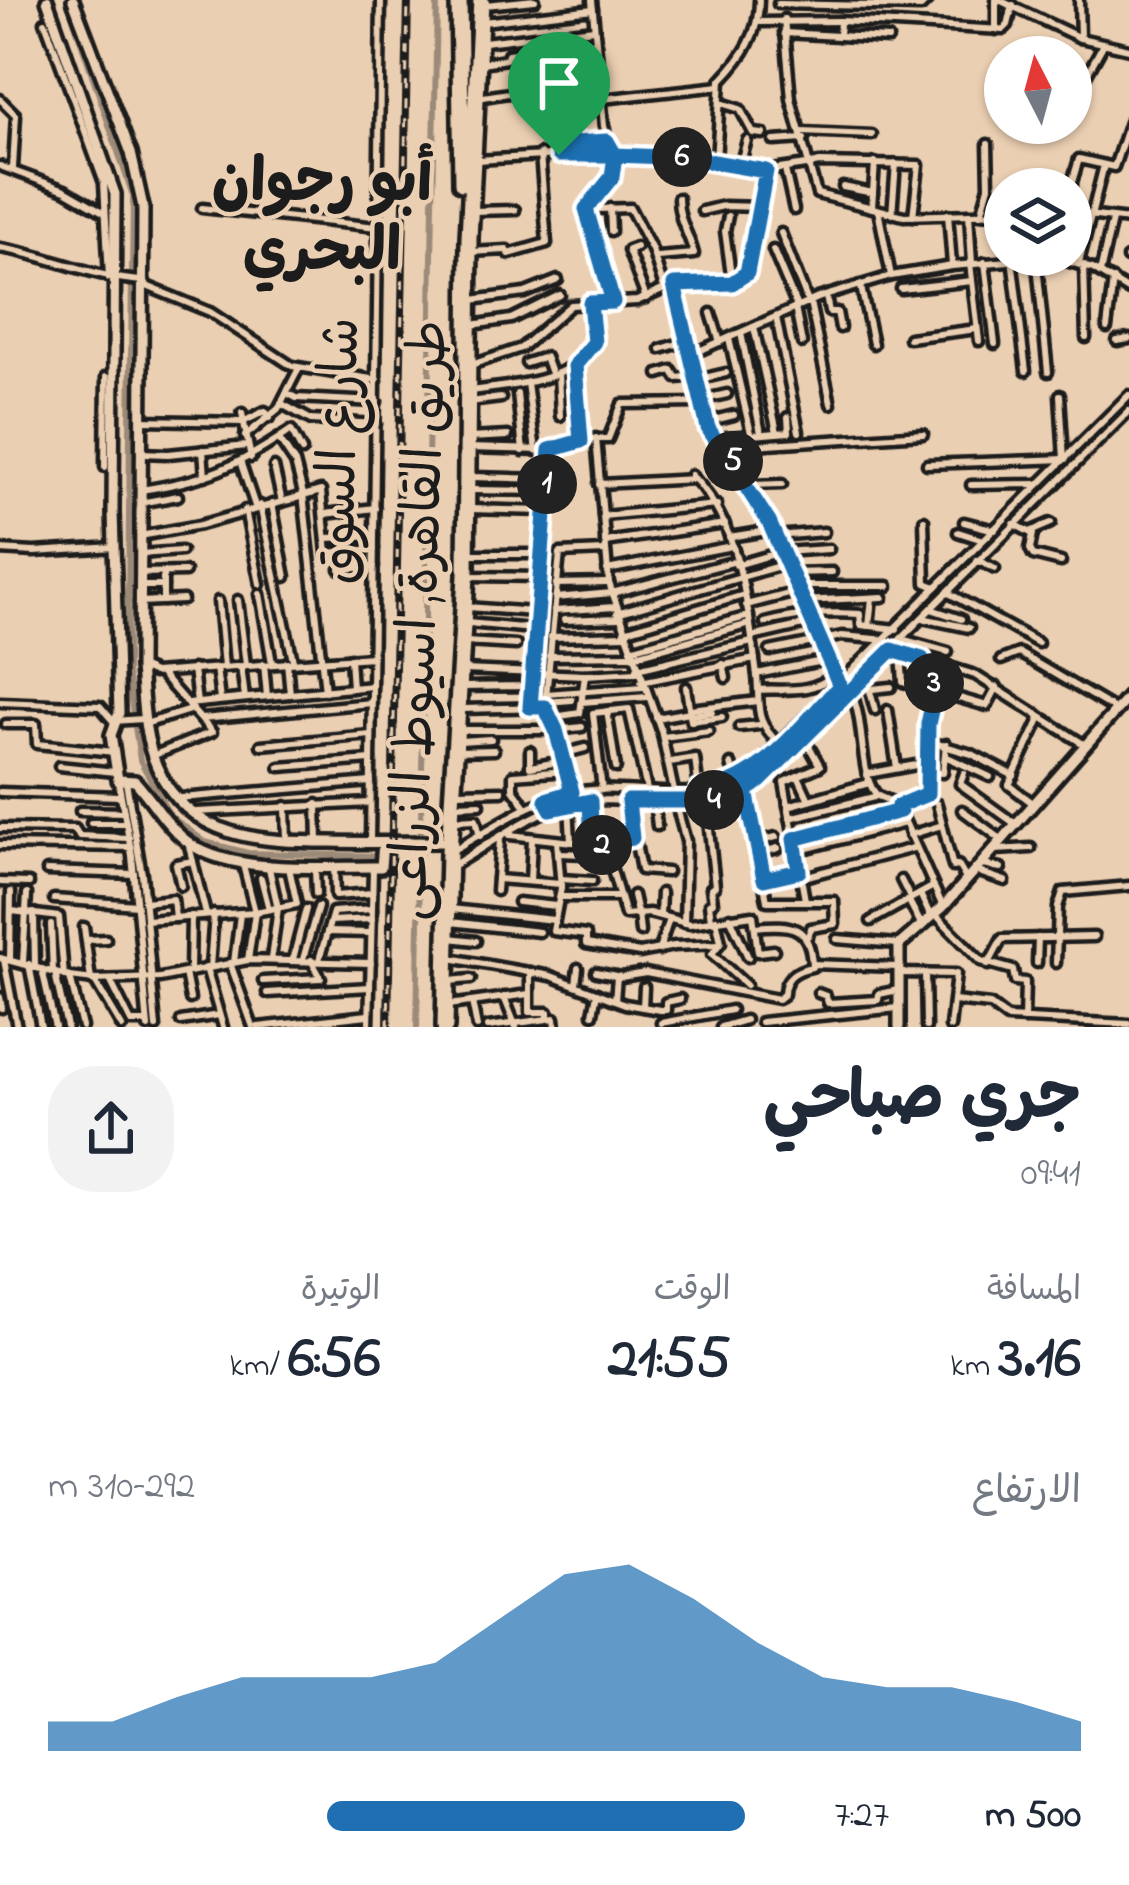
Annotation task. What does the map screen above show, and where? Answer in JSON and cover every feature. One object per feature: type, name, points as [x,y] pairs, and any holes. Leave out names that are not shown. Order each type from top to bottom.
[{"type":"highway","points":[[460,0],[480,7]]},
{"type":"highway","name":"طريق القاهرة, اسيوط الزراعى","points":[[442,1027],[447,922],[443,851],[452,806],[458,710],[465,366],[460,0]]},
{"type":"highway","name":"طريق القاهرة, اسيوط الزراعى","points":[[442,1027],[443,851],[466,576],[465,366],[480,7]]},
{"type":"highway","points":[[458,47],[466,40],[479,51]]},
{"type":"street","points":[[47,0],[112,180],[116,205],[109,467],[121,721],[111,735],[141,904],[151,1025],[131,1022],[110,980]]},
{"type":"street","points":[[73,0],[135,166],[144,221],[139,602],[144,720],[152,755],[177,798],[192,813],[226,832],[286,842],[416,842],[443,851],[503,836],[569,803],[654,801],[736,782],[780,746],[1129,395]]},
{"type":"street","name":"شارع السوق","points":[[376,843],[370,803],[381,0]]},
{"type":"street","points":[[480,7],[535,0]]},
{"type":"street","points":[[716,161],[720,86],[740,62],[758,22],[759,0]]},
{"type":"street","points":[[928,0],[920,7],[778,2],[791,99],[817,194],[892,214],[984,214]]},
{"type":"street","points":[[996,29],[998,0],[1076,36]]},
{"type":"street","points":[[1079,0],[1080,36]]},
{"type":"street","points":[[480,7],[592,5],[607,141],[615,155],[612,177],[586,209],[613,302]]},
{"type":"street","points":[[758,22],[996,29],[1007,28],[1012,5]]},
{"type":"street","points":[[839,36],[840,21]]},
{"type":"street","points":[[45,22],[104,183],[115,279]]},
{"type":"street","points":[[479,51],[594,29]]},
{"type":"street","points":[[784,33],[888,39]]},
{"type":"street","points":[[479,51],[506,58],[595,42]]},
{"type":"street","points":[[1092,42],[1129,49]]},
{"type":"street","points":[[1092,65],[1103,45]]},
{"type":"street","points":[[476,98],[598,79]]},
{"type":"street","points":[[578,82],[581,100],[720,86]]},
{"type":"street","points":[[0,99],[16,115],[13,168]]},
{"type":"street","points":[[721,104],[740,110],[753,133],[763,134]]},
{"type":"street","points":[[1076,168],[1079,159],[1115,166],[1129,122]]},
{"type":"street","points":[[774,142],[803,136],[872,135]]},
{"type":"street","points":[[740,166],[747,140]]},
{"type":"street","points":[[559,155],[561,144],[607,141]]},
{"type":"street","points":[[981,214],[988,186],[988,145]]},
{"type":"street","points":[[473,160],[540,154],[615,155],[716,161],[766,171],[809,164],[920,167],[913,216]]},
{"type":"street","points":[[469,252],[508,250],[509,254],[547,243],[540,154]]},
{"type":"street","points":[[874,163],[875,209],[891,276]]},
{"type":"street","points":[[892,214],[896,164]]},
{"type":"street","points":[[1092,203],[1104,165]]},
{"type":"street","points":[[0,166],[81,197],[105,213]]},
{"type":"street","points":[[785,170],[794,210]]},
{"type":"street","points":[[465,366],[508,355],[568,307],[646,298],[674,285],[732,283],[743,277],[766,171]]},
{"type":"street","points":[[843,187],[873,193]]},
{"type":"street","points":[[655,257],[694,254],[680,223],[678,198]]},
{"type":"street","points":[[702,211],[722,202],[760,207]]},
{"type":"street","points":[[599,209],[629,207],[655,257],[664,288]]},
{"type":"street","points":[[202,208],[377,227]]},
{"type":"street","points":[[610,208],[611,231]]},
{"type":"street","points":[[470,211],[515,210]]},
{"type":"street","points":[[948,214],[952,266]]},
{"type":"street","points":[[970,214],[979,341]]},
{"type":"street","points":[[728,216],[725,231],[732,283]]},
{"type":"street","points":[[1092,217],[1129,220]]},
{"type":"street","points":[[1100,273],[1112,220]]},
{"type":"street","points":[[781,232],[809,302],[830,404]]},
{"type":"street","points":[[636,247],[628,250],[646,298]]},
{"type":"street","points":[[0,248],[71,263],[115,279],[140,281],[224,320],[281,361],[377,380]]},
{"type":"street","points":[[773,250],[796,308],[802,343]]},
{"type":"street","points":[[690,355],[826,296],[891,276],[984,262]]},
{"type":"street","points":[[1092,269],[1129,291]]},
{"type":"street","points":[[988,276],[995,344]]},
{"type":"street","points":[[1014,276],[1026,371]]},
{"type":"street","points":[[1037,276],[1048,372]]},
{"type":"street","points":[[1083,276],[1086,338]]},
{"type":"street","points":[[469,301],[525,293],[557,280]]},
{"type":"street","points":[[1107,328],[1113,280]]},
{"type":"street","points":[[901,290],[972,281]]},
{"type":"street","points":[[674,285],[706,422],[774,533],[840,686]]},
{"type":"street","points":[[861,287],[873,344]]},
{"type":"street","points":[[469,325],[512,319],[560,295]]},
{"type":"street","points":[[826,296],[829,312],[837,312],[840,328]]},
{"type":"street","points":[[468,397],[555,375],[575,365],[594,342],[590,303]]},
{"type":"street","points":[[711,313],[755,428]]},
{"type":"street","points":[[755,428],[790,431],[776,316]]},
{"type":"street","points":[[754,327],[777,432]]},
{"type":"street","points":[[910,338],[978,329]]},
{"type":"street","points":[[741,333],[755,428]]},
{"type":"street","points":[[1118,340],[1129,339]]},
{"type":"street","points":[[662,349],[686,341]]},
{"type":"street","points":[[526,363],[545,357],[555,375],[560,416]]},
{"type":"street","points":[[575,365],[581,441]]},
{"type":"street","points":[[244,436],[282,404],[299,368]]},
{"type":"street","points":[[658,374],[672,370],[677,378],[696,378],[727,373]]},
{"type":"street","points":[[749,376],[764,373]]},
{"type":"street","points":[[526,383],[536,451]]},
{"type":"street","points":[[287,393],[296,398],[376,402]]},
{"type":"street","points":[[517,394],[524,451]]},
{"type":"street","points":[[468,443],[550,450],[608,439],[622,404],[701,402],[727,394]]},
{"type":"street","points":[[1060,394],[1065,459]]},
{"type":"street","points":[[468,397],[501,398]]},
{"type":"street","points":[[282,404],[310,420],[376,424]]},
{"type":"street","points":[[141,420],[243,418],[266,411],[270,418]]},
{"type":"street","points":[[443,851],[572,792],[647,790],[703,801],[746,791],[1129,411]]},
{"type":"street","points":[[706,422],[734,415]]},
{"type":"street","points":[[716,438],[791,416]]},
{"type":"street","points":[[791,416],[799,432]]},
{"type":"street","points":[[243,418],[251,458]]},
{"type":"street","points":[[140,490],[242,464],[292,430],[302,451]]},
{"type":"street","points":[[723,447],[923,434]]},
{"type":"street","points":[[468,443],[508,436]]},
{"type":"street","points":[[596,438],[610,588],[664,737],[686,841],[684,923]]},
{"type":"street","points":[[279,439],[296,463],[303,494],[325,691]]},
{"type":"street","points":[[141,453],[247,446]]},
{"type":"street","points":[[203,450],[205,476]]},
{"type":"street","points":[[530,707],[550,450]]},
{"type":"street","points":[[927,464],[1065,459]]},
{"type":"street","points":[[242,464],[258,506],[290,662],[290,694]]},
{"type":"street","points":[[274,466],[286,577]]},
{"type":"street","points":[[599,484],[693,477],[717,505],[749,620],[760,724],[780,746]]},
{"type":"street","points":[[467,483],[547,478]]},
{"type":"street","points":[[467,483],[546,491]]},
{"type":"street","points":[[748,485],[782,484]]},
{"type":"street","points":[[971,485],[1041,484]]},
{"type":"street","points":[[140,536],[192,527],[321,491],[328,553],[374,549]]},
{"type":"street","points":[[140,503],[178,496]]},
{"type":"street","points":[[603,516],[717,505]]},
{"type":"street","points":[[324,514],[375,508]]},
{"type":"street","points":[[467,509],[544,511]]},
{"type":"street","points":[[245,510],[260,584]]},
{"type":"street","points":[[924,520],[926,583],[938,588]]},
{"type":"street","points":[[964,522],[995,530]]},
{"type":"street","points":[[1014,524],[1030,532],[1051,523]]},
{"type":"street","points":[[572,792],[545,701],[560,553],[725,524]]},
{"type":"street","points":[[607,570],[774,533],[824,532]]},
{"type":"street","points":[[958,532],[984,541]]},
{"type":"street","points":[[1030,532],[1031,554],[1061,562]]},
{"type":"street","points":[[326,538],[374,536]]},
{"type":"street","points":[[0,550],[115,547]]},
{"type":"street","points":[[555,598],[782,552],[830,549]]},
{"type":"street","points":[[140,554],[181,551]]},
{"type":"street","points":[[466,554],[541,554]]},
{"type":"street","points":[[977,560],[995,569]]},
{"type":"street","points":[[340,569],[374,567]]},
{"type":"street","points":[[564,620],[617,613],[787,568],[832,572]]},
{"type":"street","points":[[163,572],[163,601]]},
{"type":"street","points":[[140,573],[185,572]]},
{"type":"street","points":[[466,576],[539,578]]},
{"type":"street","points":[[556,584],[610,588]]},
{"type":"street","points":[[140,586],[164,586]]},
{"type":"street","points":[[550,637],[625,633],[796,589],[888,586]]},
{"type":"street","points":[[947,592],[1038,644]]},
{"type":"street","points":[[260,594],[267,697]]},
{"type":"street","points":[[802,601],[883,597]]},
{"type":"street","points":[[869,626],[872,598]]},
{"type":"street","points":[[139,602],[183,600]]},
{"type":"street","points":[[238,600],[245,699]]},
{"type":"street","points":[[218,601],[220,701]]},
{"type":"street","points":[[931,609],[961,619]]},
{"type":"street","points":[[554,611],[617,613]]},
{"type":"street","points":[[464,615],[534,612]]},
{"type":"street","points":[[765,623],[807,612],[860,614],[860,625],[898,629]]},
{"type":"street","points":[[464,615],[533,628]]},
{"type":"street","points":[[922,618],[970,628]]},
{"type":"street","points":[[549,656],[632,653],[749,620]]},
{"type":"street","points":[[458,677],[637,671],[812,622]]},
{"type":"street","points":[[770,650],[818,639],[887,640]]},
{"type":"street","points":[[902,640],[948,652]]},
{"type":"street","points":[[462,642],[516,645]]},
{"type":"street","points":[[892,650],[947,664],[997,687],[1085,746]]},
{"type":"street","points":[[1000,660],[1019,653],[1116,710]]},
{"type":"street","points":[[902,654],[903,682],[987,706],[997,687]]},
{"type":"street","points":[[140,667],[160,673],[372,657]]},
{"type":"street","points":[[350,658],[352,688]]},
{"type":"street","points":[[582,702],[755,659]]},
{"type":"street","points":[[922,659],[923,676],[936,689]]},
{"type":"street","points":[[757,674],[827,660]]},
{"type":"street","points":[[723,664],[726,678]]},
{"type":"street","points":[[192,705],[193,669]]},
{"type":"street","points":[[152,755],[212,734],[160,673]]},
{"type":"street","points":[[758,690],[796,691],[823,683],[834,674]]},
{"type":"street","points":[[547,718],[580,713],[585,675]]},
{"type":"street","points":[[866,676],[875,710]]},
{"type":"street","points":[[458,677],[530,686]]},
{"type":"street","points":[[0,702],[100,706],[121,721],[220,701],[372,686]]},
{"type":"street","points":[[686,687],[692,721],[722,717]]},
{"type":"street","points":[[872,689],[891,687]]},
{"type":"street","points":[[458,710],[530,707],[583,692],[644,689]]},
{"type":"street","points":[[794,839],[899,808],[927,794],[927,741],[936,689]]},
{"type":"street","points":[[851,691],[862,722],[868,779],[878,796]]},
{"type":"street","points":[[899,1027],[899,944],[967,881],[1129,696]]},
{"type":"street","points":[[545,701],[572,700]]},
{"type":"street","points":[[656,718],[758,701]]},
{"type":"street","points":[[202,718],[372,703]]},
{"type":"street","points":[[602,790],[593,713],[630,709],[647,790]]},
{"type":"street","points":[[607,710],[616,768]]},
{"type":"street","points":[[888,710],[897,768]]},
{"type":"street","points":[[690,712],[712,712]]},
{"type":"street","points":[[456,740],[577,728],[571,715]]},
{"type":"street","points":[[1034,804],[1009,784],[1040,719]]},
{"type":"street","points":[[6,724],[36,724],[36,744],[114,752]]},
{"type":"street","points":[[739,727],[760,724]]},
{"type":"street","points":[[664,737],[709,731]]},
{"type":"street","points":[[261,745],[371,735]]},
{"type":"street","points":[[804,737],[820,766],[784,782],[805,901]]},
{"type":"street","points":[[456,740],[491,739]]},
{"type":"street","points":[[456,740],[494,749]]},
{"type":"street","points":[[927,741],[946,744],[1015,776]]},
{"type":"street","points":[[788,806],[897,768],[943,773],[946,744]]},
{"type":"street","points":[[528,810],[513,789],[513,775],[565,763],[585,748]]},
{"type":"street","points":[[530,751],[530,766],[581,766]]},
{"type":"street","points":[[945,756],[990,777]]},
{"type":"street","points":[[670,762],[695,758],[715,886],[709,904],[719,944],[712,954],[746,985]]},
{"type":"street","points":[[280,767],[371,760]]},
{"type":"street","points":[[730,764],[736,782]]},
{"type":"street","points":[[59,766],[138,783],[188,842],[213,855],[268,864],[373,867],[382,865],[376,843]]},
{"type":"street","points":[[964,773],[959,784],[1017,825]]},
{"type":"street","points":[[798,775],[809,800]]},
{"type":"street","points":[[120,777],[146,920],[148,979]]},
{"type":"street","points":[[177,798],[371,782]]},
{"type":"street","points":[[452,806],[502,791]]},
{"type":"street","points":[[746,791],[767,902],[834,901],[836,924],[811,928],[808,936],[812,964]]},
{"type":"street","points":[[0,792],[120,796]]},
{"type":"street","points":[[790,818],[878,796],[890,798],[899,808],[932,887],[936,913]]},
{"type":"street","points":[[546,800],[551,809]]},
{"type":"street","points":[[590,801],[591,824],[610,863],[624,912]]},
{"type":"street","points":[[628,801],[641,871],[667,872]]},
{"type":"street","points":[[654,801],[657,826]]},
{"type":"street","points":[[192,813],[370,803]]},
{"type":"street","points":[[569,803],[572,842]]},
{"type":"street","points":[[317,804],[318,842]]},
{"type":"street","points":[[452,806],[481,804]]},
{"type":"street","points":[[937,804],[953,867],[958,866],[967,881]]},
{"type":"street","points":[[286,806],[286,842]]},
{"type":"street","points":[[452,806],[476,819],[480,836]]},
{"type":"street","points":[[226,832],[229,810]]},
{"type":"street","points":[[962,810],[999,846],[1031,848]]},
{"type":"street","points":[[80,811],[124,812]]},
{"type":"street","points":[[91,823],[126,823]]},
{"type":"street","points":[[796,851],[905,823]]},
{"type":"street","points":[[910,836],[939,826]]},
{"type":"street","points":[[0,827],[75,829],[78,836],[130,842]]},
{"type":"street","points":[[503,836],[582,843]]},
{"type":"street","points":[[496,891],[503,836]]},
{"type":"street","points":[[758,842],[776,837]]},
{"type":"street","points":[[601,845],[632,838]]},
{"type":"street","points":[[530,881],[532,839]]},
{"type":"street","points":[[0,845],[130,842]]},
{"type":"street","points":[[188,842],[210,914],[208,968],[223,1027]]},
{"type":"street","points":[[557,842],[561,882],[553,931],[586,935],[586,944],[634,952],[719,944]]},
{"type":"street","points":[[764,879],[915,847]]},
{"type":"street","points":[[760,853],[778,848]]},
{"type":"street","points":[[559,853],[587,854]]},
{"type":"street","points":[[181,886],[176,864],[193,861]]},
{"type":"street","points":[[242,861],[255,912],[248,960]]},
{"type":"street","points":[[268,864],[274,909],[271,959]]},
{"type":"street","points":[[146,920],[240,914],[298,902],[288,865]]},
{"type":"street","points":[[314,866],[316,894]]},
{"type":"street","points":[[334,866],[335,896],[372,893]]},
{"type":"street","points":[[369,1027],[373,867]]},
{"type":"street","points":[[979,868],[1001,868]]},
{"type":"street","points":[[979,868],[1005,881]]},
{"type":"street","points":[[47,871],[134,874]]},
{"type":"street","points":[[261,878],[274,909]]},
{"type":"street","points":[[497,879],[592,881]]},
{"type":"street","points":[[901,880],[921,925]]},
{"type":"street","points":[[0,882],[29,883]]},
{"type":"street","points":[[1056,963],[1059,903],[1065,891],[1129,886]]},
{"type":"street","points":[[871,921],[932,887]]},
{"type":"street","points":[[11,892],[4,959],[17,1027]]},
{"type":"street","points":[[659,950],[664,917],[661,893]]},
{"type":"street","points":[[27,894],[41,1027]]},
{"type":"street","points":[[920,894],[988,965],[1012,970],[1016,982],[1025,982],[1024,1019]]},
{"type":"street","points":[[633,896],[640,932]]},
{"type":"street","points":[[560,897],[618,897]]},
{"type":"street","points":[[55,899],[141,904],[173,899],[176,918]]},
{"type":"street","points":[[518,902],[558,907]]},
{"type":"street","points":[[263,981],[320,978],[311,960],[318,907]]},
{"type":"street","points":[[287,980],[305,909]]},
{"type":"street","points":[[12,911],[59,917],[60,975],[82,1027]]},
{"type":"street","points":[[311,960],[333,912],[372,914]]},
{"type":"street","points":[[612,912],[684,923],[753,915],[758,952],[774,950]]},
{"type":"street","points":[[240,914],[232,962],[255,1027],[369,1015]]},
{"type":"street","points":[[331,921],[372,914]]},
{"type":"street","points":[[190,999],[191,916]]},
{"type":"street","points":[[730,917],[748,957]]},
{"type":"street","points":[[447,922],[554,920]]},
{"type":"street","points":[[447,922],[539,932]]},
{"type":"street","points":[[447,922],[476,941]]},
{"type":"street","points":[[51,925],[67,1027]]},
{"type":"street","points":[[755,927],[782,926],[808,936]]},
{"type":"street","points":[[327,932],[371,933]]},
{"type":"street","points":[[106,939],[85,933],[93,980],[121,1025],[110,1027]]},
{"type":"street","points":[[1037,964],[1039,938]]},
{"type":"street","points":[[988,965],[1002,939],[1094,938]]},
{"type":"street","points":[[837,939],[899,944]]},
{"type":"street","points":[[446,958],[530,972],[643,1008],[666,1010],[666,1002],[680,999]]},
{"type":"street","points":[[4,959],[93,980],[148,979],[248,960],[371,963]]},
{"type":"street","points":[[596,972],[646,973],[778,999],[788,979],[812,964],[956,974],[950,1027]]},
{"type":"street","points":[[32,966],[55,1027]]},
{"type":"street","points":[[576,984],[578,968]]},
{"type":"street","points":[[488,1027],[549,1022],[548,1012],[530,1012],[530,972]]},
{"type":"street","points":[[926,973],[926,1027]]},
{"type":"street","points":[[615,1000],[617,976]]},
{"type":"street","points":[[446,982],[471,979]]},
{"type":"street","points":[[643,1008],[644,986]]},
{"type":"street","points":[[267,992],[370,987]]},
{"type":"street","points":[[818,993],[828,1003],[852,1003],[879,1000],[878,995],[898,990]]},
{"type":"street","points":[[593,1014],[597,993]]},
{"type":"street","points":[[445,1006],[529,994]]},
{"type":"street","points":[[0,997],[2,1009]]},
{"type":"street","points":[[504,997],[514,1024]]},
{"type":"street","points":[[953,1001],[990,1005],[1001,1014],[1024,1019],[1129,1024]]},
{"type":"street","points":[[472,1002],[477,1027]]},
{"type":"street","points":[[761,1022],[898,1009]]},
{"type":"street","points":[[659,1010],[661,1025],[731,1010]]},
{"type":"street","points":[[181,1022],[220,1014]]},
{"type":"street","points":[[999,1027],[1001,1014]]},
{"type":"street","points":[[813,1016],[816,1027]]},
{"type":"street","points":[[721,1027],[745,1020]]},
{"type":"waterway","points":[[67,0],[133,196],[127,673],[140,760],[170,816],[205,842],[248,853],[373,856]]},
{"type":"waterway","points":[[385,50],[387,0]]},
{"type":"waterway","points":[[417,1027],[437,0]]},
{"type":"waterway","points":[[151,1021],[152,1027]]},
{"type":"railway","points":[[388,1027],[408,0]]},
{"type":"district","name":"أبو رجوان البحري","points":[[322,214]]},
{"type":"route","points":[[559,155],[561,144],[607,141],[615,155],[690,158],[766,171],[747,273],[732,283],[674,285],[708,428],[769,522],[840,686],[758,766],[736,782],[699,790],[700,801],[714,800],[722,800],[730,798],[738,795],[746,791],[764,879],[799,871],[794,839],[900,811],[898,806],[927,794],[928,724],[936,688],[923,676],[922,659],[892,650],[760,781],[738,795],[730,798],[714,800],[706,801],[628,801],[632,838],[601,845],[591,824],[590,801],[551,809],[546,800],[572,792],[545,707],[530,707],[550,450],[581,441],[575,365],[594,342],[590,303],[613,302],[586,209],[616,168],[615,155],[559,155]]}]
